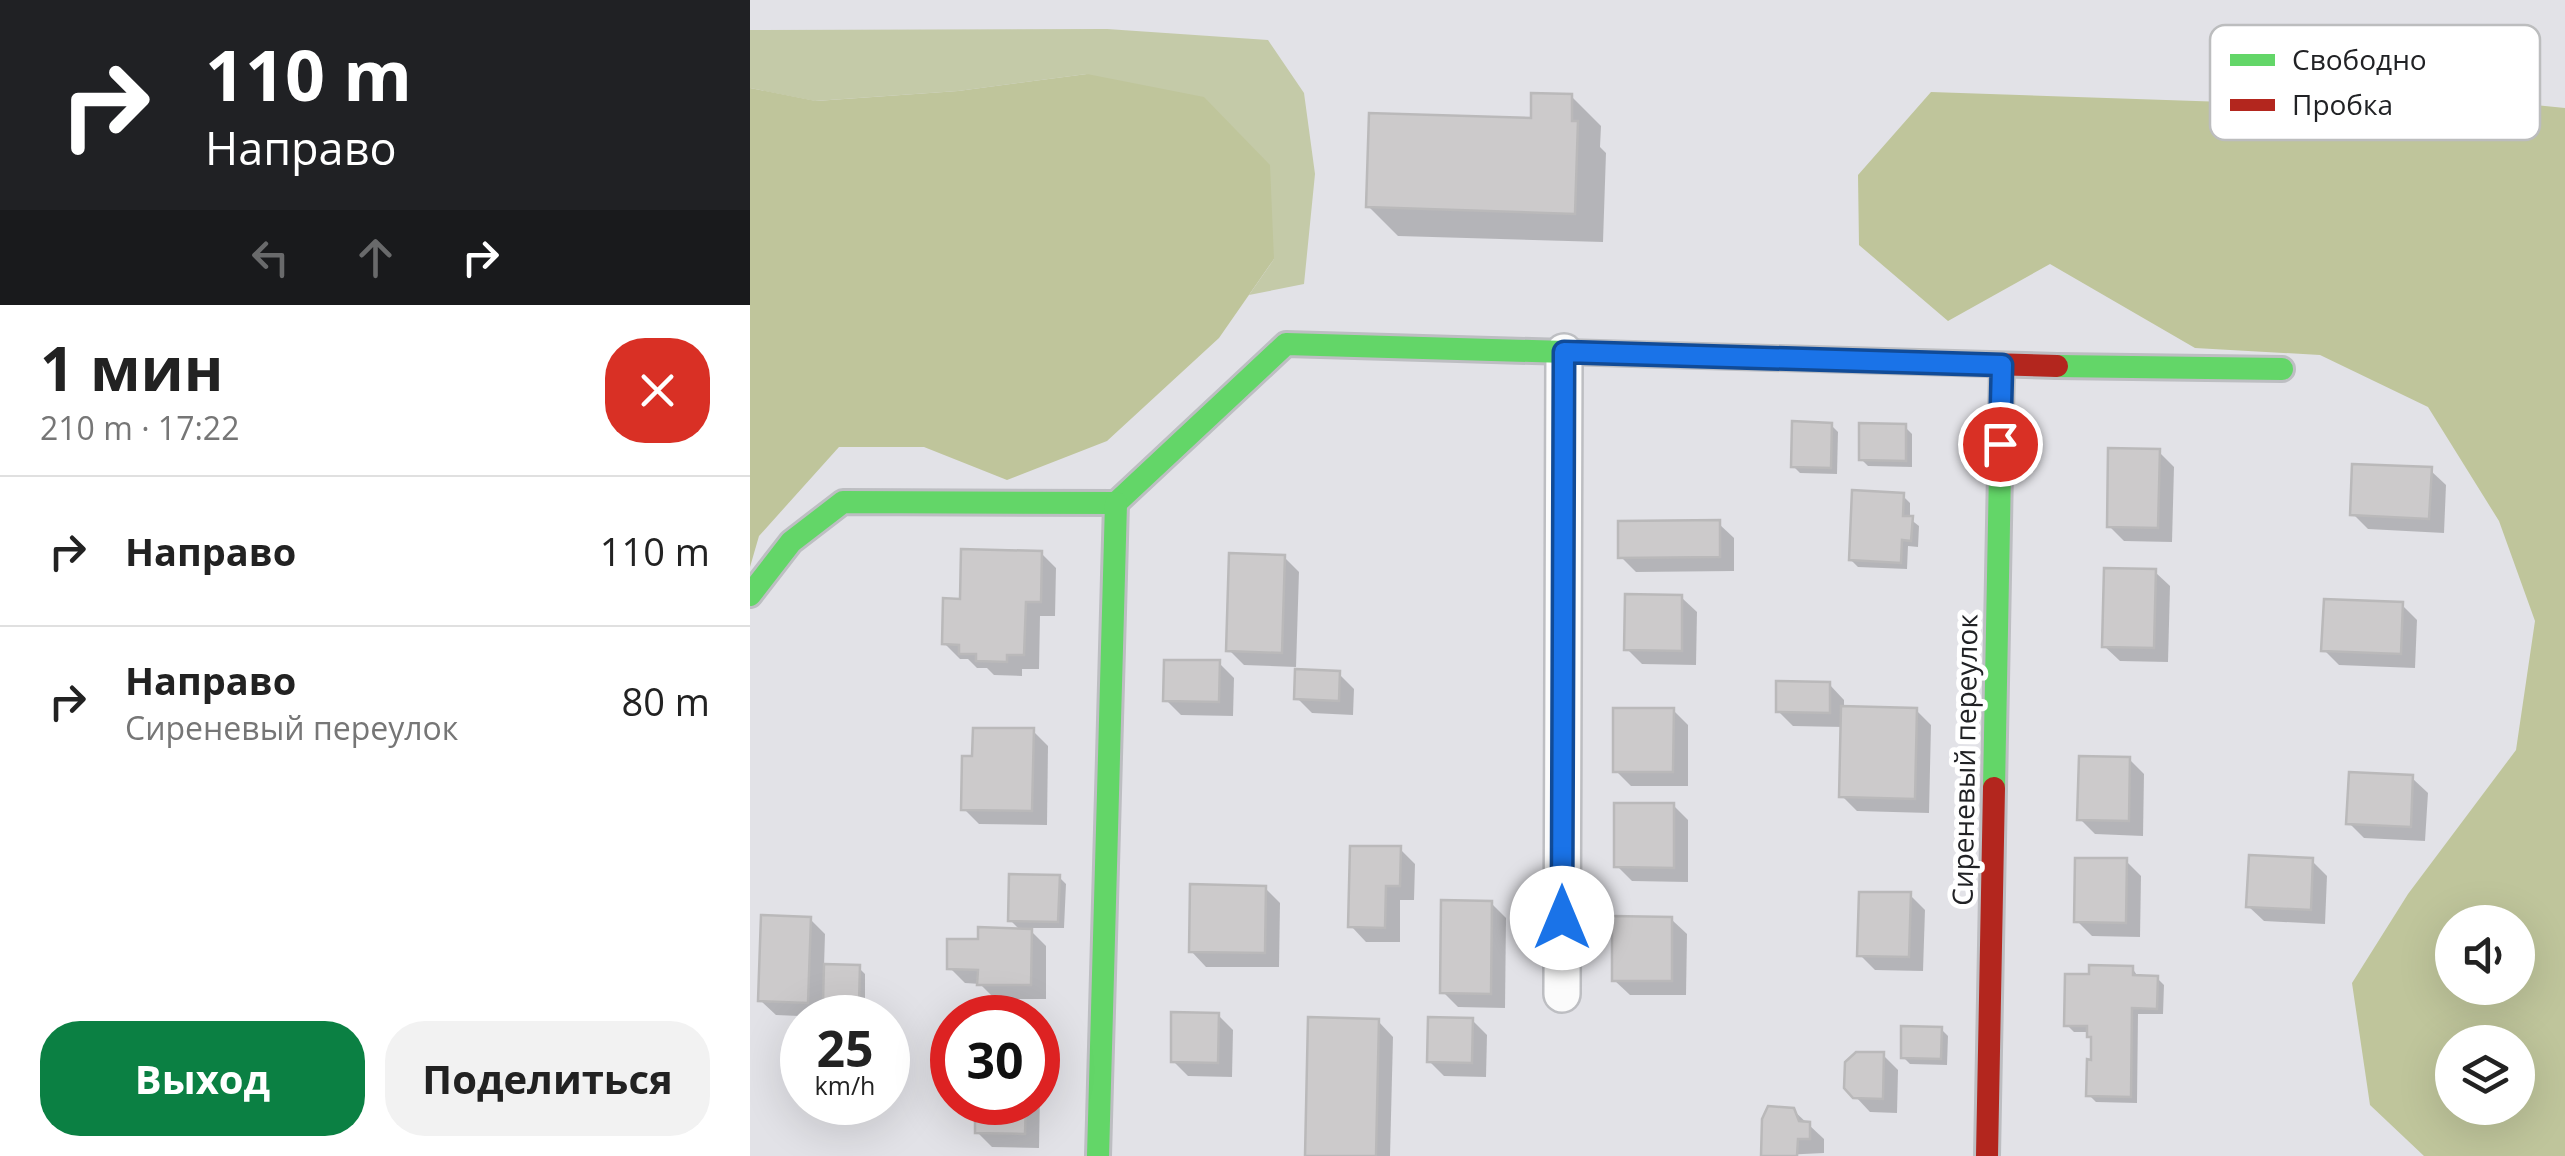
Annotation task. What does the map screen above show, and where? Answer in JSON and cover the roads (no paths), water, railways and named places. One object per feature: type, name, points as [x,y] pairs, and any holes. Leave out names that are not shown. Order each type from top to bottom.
[{"type":"street","points":[[750,595],[779,552],[806,525],[844,502],[1116,503],[1286,344],[2002,365],[2282,369]]},
{"type":"street","points":[[1562,994],[1564,352]]},
{"type":"street","name":"Сиреневый переулок","points":[[1987,1156],[2002,365]]},
{"type":"street","points":[[1098,1156],[1116,503]]}]
